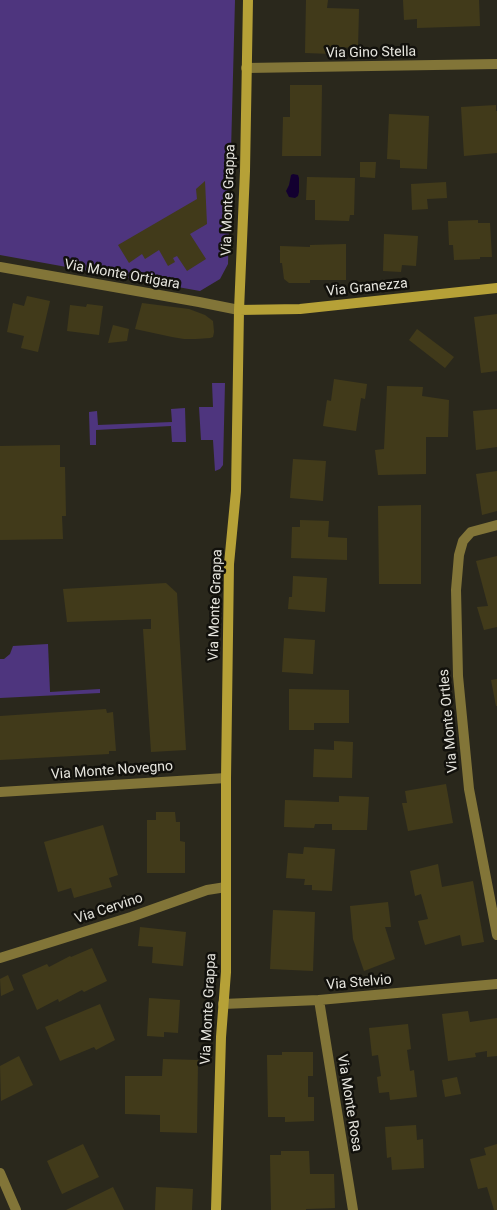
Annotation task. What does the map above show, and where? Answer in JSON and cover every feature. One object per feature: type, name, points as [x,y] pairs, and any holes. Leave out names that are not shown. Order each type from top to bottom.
[{"type":"main road","name":"Via Monte Grappa","points":[[216,1210],[221,1037],[226,972],[229,564],[236,491],[248,0]]},
{"type":"main road","name":"Via Granezza","points":[[239,310],[300,309],[497,288]]},
{"type":"street","name":"Via Gino Stella","points":[[246,68],[497,64]]},
{"type":"street","name":"Via Monte Ortigara","points":[[0,267],[239,310]]},
{"type":"street","name":"Via Monte Ortles","points":[[497,525],[471,532],[463,541],[458,555],[456,590],[458,676],[469,789],[497,935]]},
{"type":"street","name":"Via Monte Novegno","points":[[0,792],[226,778]]},
{"type":"street","name":"Via Cervino","points":[[0,958],[131,918],[207,890],[226,887]]},
{"type":"street","name":"Via Stelvio","points":[[223,1004],[319,1000],[497,984]]},
{"type":"street","name":"Via Monte Rosa","points":[[319,1000],[353,1210]]},
{"type":"street","points":[[0,1173],[16,1210]]},
{"type":"shaded area","points":[[0,0],[235,0],[228,264],[220,279],[200,291],[0,255]]},
{"type":"shaded area","points":[[293,174],[298,175],[299,178],[299,192],[295,198],[289,197],[286,191]]},
{"type":"shaded area","points":[[212,383],[225,383],[223,465],[215,471],[213,440],[201,440],[199,407],[213,407]]},
{"type":"shaded area","points":[[185,408],[186,442],[172,442],[171,426],[96,430],[96,445],[90,445],[89,412],[97,411],[98,425],[172,422],[171,409]]},
{"type":"shaded area","points":[[48,644],[50,692],[100,689],[100,693],[0,698],[0,659],[4,659],[10,654],[13,646]]},
{"type":"building","points":[[306,0],[328,0],[327,8],[359,9],[358,48],[332,47],[332,54],[305,53]]},
{"type":"building","points":[[403,0],[479,0],[480,26],[417,28],[417,19],[404,20]]},
{"type":"building","points":[[290,85],[322,85],[321,156],[282,156],[283,117],[290,117]]},
{"type":"building","points":[[496,105],[497,153],[464,156],[461,107]]},
{"type":"building","points":[[389,114],[429,116],[427,169],[400,168],[400,160],[387,159]]},
{"type":"building","points":[[360,162],[376,162],[375,178],[360,177]]},
{"type":"building","points":[[307,177],[355,178],[354,215],[350,215],[349,221],[315,220],[315,200],[306,200]]},
{"type":"building","points":[[205,181],[207,224],[190,234],[206,259],[187,271],[177,256],[173,258],[175,262],[168,266],[159,250],[145,259],[142,254],[129,263],[118,245],[197,199],[196,189]]},
{"type":"building","points":[[446,182],[447,198],[427,199],[428,209],[412,210],[411,184]]},
{"type":"building","points":[[478,220],[478,223],[490,223],[492,257],[454,260],[453,245],[449,245],[448,221]]},
{"type":"building","points":[[384,234],[418,236],[416,266],[402,265],[401,272],[383,271]]},
{"type":"building","points":[[346,244],[346,280],[310,280],[310,283],[289,283],[284,279],[282,263],[280,263],[280,246],[310,247],[310,245]]},
{"type":"building","points":[[27,296],[50,301],[38,352],[21,348],[24,336],[7,332],[13,303],[24,306]]},
{"type":"building","points":[[142,303],[189,309],[205,315],[213,321],[213,337],[184,339],[135,329]]},
{"type":"building","points":[[87,304],[103,306],[99,335],[67,331],[70,305],[86,307]]},
{"type":"building","points":[[497,314],[497,371],[481,373],[474,317]]},
{"type":"building","points":[[113,325],[129,329],[127,341],[108,343]]},
{"type":"building","points":[[417,329],[454,357],[445,368],[409,340]]},
{"type":"building","points":[[334,379],[367,384],[365,399],[361,398],[356,431],[323,426],[327,400],[331,401]]},
{"type":"building","points":[[387,386],[423,387],[422,396],[449,400],[448,437],[426,437],[426,474],[378,475],[375,450],[384,449]]},
{"type":"building","points":[[497,409],[497,447],[476,450],[473,411]]},
{"type":"building","points":[[60,445],[60,467],[65,467],[66,516],[62,516],[63,539],[0,540],[0,446]]},
{"type":"building","points":[[293,459],[326,461],[323,501],[290,498]]},
{"type":"building","points":[[497,471],[497,511],[482,515],[476,474]]},
{"type":"building","points":[[421,505],[421,584],[379,584],[378,506]]},
{"type":"building","points":[[300,520],[329,521],[328,537],[347,538],[347,560],[291,558],[292,527],[300,527]]},
{"type":"building","points":[[497,556],[497,627],[484,630],[477,607],[488,606],[476,561]]},
{"type":"building","points":[[293,576],[327,578],[325,612],[288,609],[289,597],[292,597]]},
{"type":"building","points":[[166,583],[177,593],[186,750],[151,752],[143,629],[151,629],[151,619],[67,622],[63,589]]},
{"type":"building","points":[[284,638],[315,640],[313,674],[282,672]]},
{"type":"building","points":[[497,679],[497,706],[496,706],[491,680]]},
{"type":"building","points":[[289,689],[349,690],[349,723],[314,723],[314,730],[289,730]]},
{"type":"building","points":[[106,709],[107,713],[113,712],[116,751],[109,751],[109,754],[0,760],[0,716]]},
{"type":"building","points":[[334,741],[353,742],[352,778],[313,777],[314,749],[334,750]]},
{"type":"building","points":[[446,784],[453,823],[408,831],[402,803],[407,803],[405,791]]},
{"type":"building","points":[[339,796],[369,797],[367,830],[332,830],[332,824],[315,824],[314,828],[284,827],[285,800],[339,802]]},
{"type":"building","points":[[156,812],[175,812],[176,822],[180,822],[180,841],[185,842],[185,873],[147,873],[147,820],[156,820]]},
{"type":"building","points":[[103,825],[118,875],[109,878],[112,887],[74,898],[71,888],[58,892],[44,842]]},
{"type":"building","points":[[304,847],[335,849],[332,891],[312,890],[312,885],[304,885],[305,879],[286,878],[288,853],[303,854]]},
{"type":"building","points":[[438,864],[442,887],[473,881],[484,942],[462,946],[460,935],[425,945],[418,921],[428,919],[421,894],[415,896],[410,871]]},
{"type":"building","points":[[388,902],[391,927],[385,927],[395,959],[364,971],[353,939],[350,906]]},
{"type":"building","points":[[273,910],[315,912],[313,971],[270,969]]},
{"type":"building","points":[[140,927],[186,932],[183,966],[152,963],[153,947],[138,946]]},
{"type":"building","points":[[92,948],[107,981],[84,992],[82,990],[59,1002],[58,999],[37,1010],[22,975],[47,964],[49,967],[70,956]]},
{"type":"building","points":[[8,975],[14,990],[1,996],[0,979]]},
{"type":"building","points":[[149,998],[180,1000],[178,1033],[164,1032],[164,1037],[147,1036]]},
{"type":"building","points":[[100,1004],[115,1040],[96,1050],[94,1047],[60,1061],[45,1027]]},
{"type":"building","points":[[468,1011],[470,1022],[497,1018],[497,1056],[487,1057],[487,1051],[475,1053],[476,1057],[448,1061],[442,1014]]},
{"type":"building","points":[[408,1024],[411,1049],[407,1050],[410,1071],[414,1070],[417,1097],[390,1100],[389,1092],[379,1093],[377,1077],[381,1076],[378,1055],[372,1056],[369,1028]]},
{"type":"building","points":[[282,1052],[313,1052],[313,1076],[308,1076],[308,1097],[314,1097],[314,1121],[285,1122],[285,1117],[268,1117],[267,1055],[282,1055]]},
{"type":"building","points":[[19,1056],[33,1085],[1,1101],[0,1066]]},
{"type":"building","points":[[163,1059],[198,1060],[197,1133],[160,1132],[160,1115],[125,1114],[125,1076],[162,1076]]},
{"type":"building","points":[[457,1077],[461,1094],[445,1097],[442,1080]]},
{"type":"building","points":[[416,1125],[417,1140],[423,1139],[424,1168],[392,1170],[391,1157],[387,1158],[385,1127]]},
{"type":"building","points":[[83,1144],[99,1177],[62,1194],[47,1161]]},
{"type":"building","points":[[497,1144],[497,1210],[494,1210],[487,1187],[478,1189],[470,1159],[486,1155],[484,1148]]},
{"type":"building","points":[[281,1151],[309,1151],[310,1174],[334,1174],[335,1208],[271,1210],[270,1155],[281,1155]]},
{"type":"building","points":[[113,1187],[124,1210],[66,1210]]},
{"type":"building","points":[[156,1187],[193,1189],[192,1210],[155,1210]]}]
